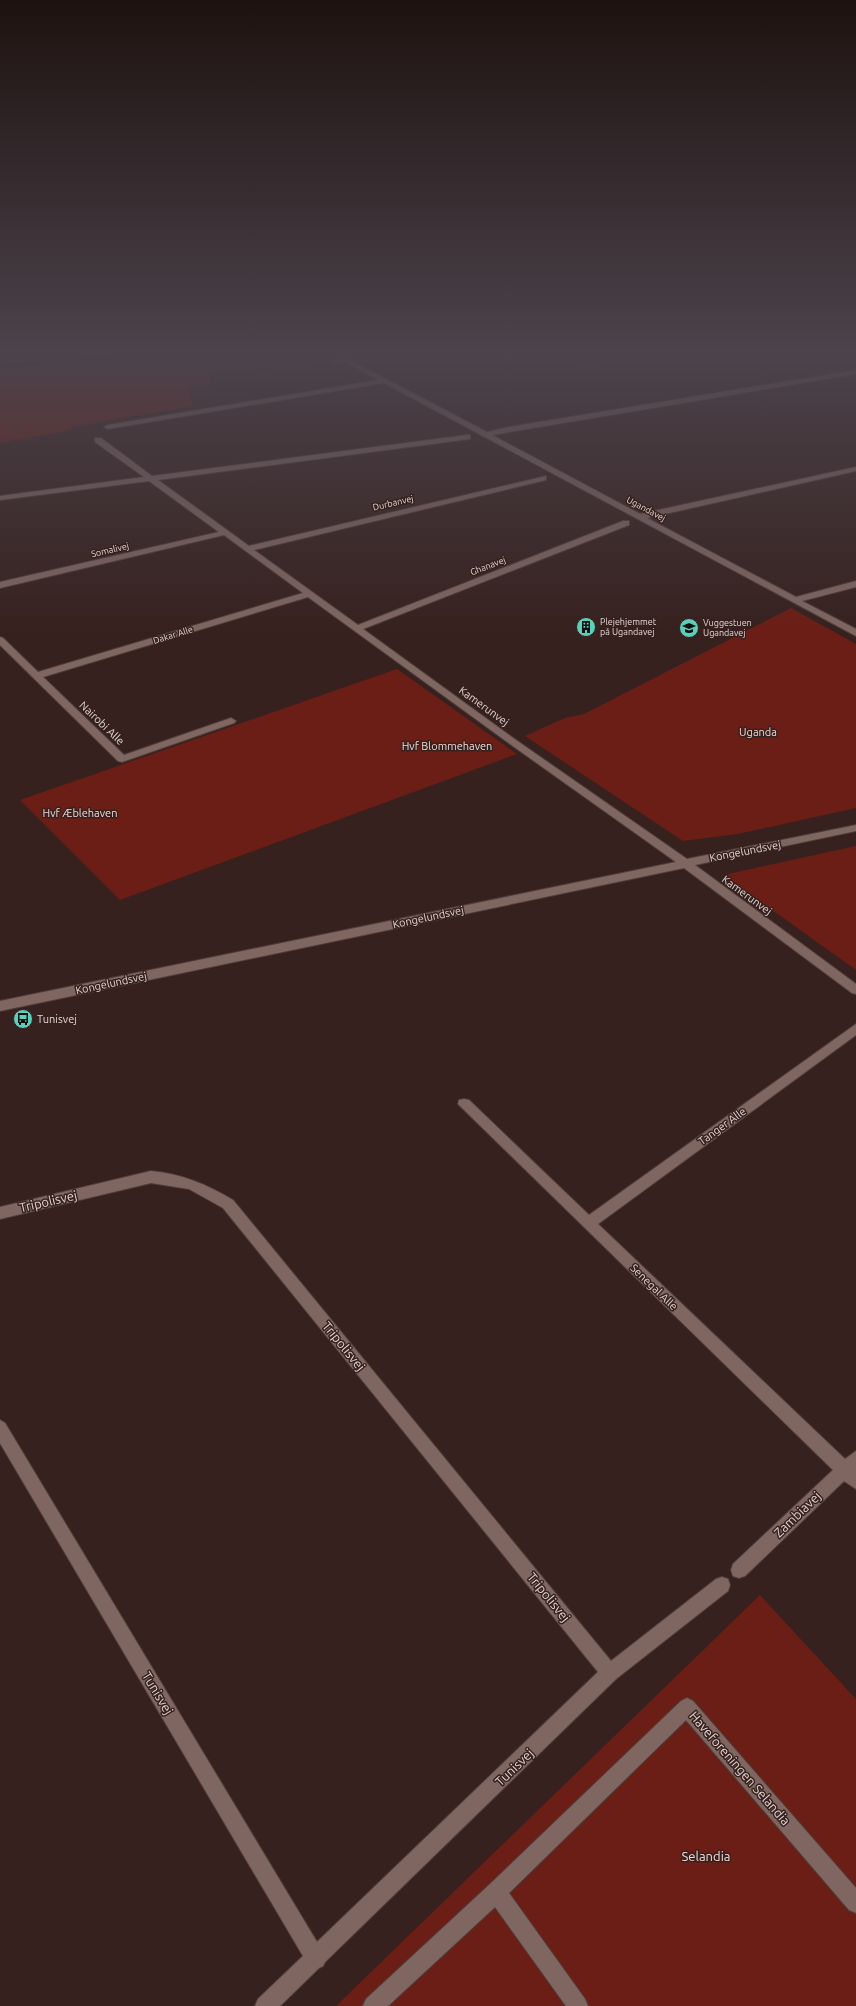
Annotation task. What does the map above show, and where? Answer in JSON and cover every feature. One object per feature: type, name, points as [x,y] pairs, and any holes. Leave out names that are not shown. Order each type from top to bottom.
[{"type":"street","name":"Kamerunvej","points":[[104,445],[518,746],[685,863],[856,990]]},
{"type":"street","points":[[0,498],[408,445]]},
{"type":"street","name":"Ugandavej","points":[[503,445],[856,633]]},
{"type":"street","points":[[639,517],[856,469]]},
{"type":"street","name":"Durbanvej","points":[[247,549],[543,478]]},
{"type":"street","name":"Ghanavej","points":[[357,628],[626,523]]},
{"type":"street","name":"Somalivej","points":[[0,585],[224,533]]},
{"type":"street","points":[[795,600],[856,584]]},
{"type":"street","name":"Dakar Alle","points":[[36,676],[309,594]]},
{"type":"street","name":"Nairobi Alle","points":[[0,640],[122,759],[231,720]]},
{"type":"street","name":"Kongelundsvej","points":[[0,1006],[856,828]]},
{"type":"street","name":"Tanger Alle","points":[[588,1223],[856,1029]]},
{"type":"street","name":"Senegal Alle","points":[[464,1104],[588,1223],[852,1470]]},
{"type":"street","name":"Tripolisvej","points":[[0,1213],[151,1177],[176,1179],[201,1187],[228,1204],[610,1673]]},
{"type":"street","name":"Tunisvej","points":[[0,1428],[316,1959]]},
{"type":"street","name":"Zambiavej","points":[[739,1570],[852,1470]]},
{"type":"street","name":"Tunisvej","points":[[265,2006],[316,1959],[610,1673],[722,1586]]},
{"type":"street","name":"Haveforeningen Selandia","points":[[373,2006],[496,1892],[687,1707],[856,1903]]},
{"type":"street","points":[[496,1892],[578,2006]]},
{"type":"green space","name":"Uganda","points":[[791,608],[856,644],[856,808],[738,834],[683,841],[525,736],[565,718],[584,714]]},
{"type":"green space","points":[[397,669],[517,754],[120,900],[20,800]]},
{"type":"green space","points":[[856,846],[856,970],[723,875]]},
{"type":"green space","name":"Selandia","points":[[760,1595],[856,1699],[856,2006],[336,2006]]},
{"type":"place","name":"Plejehjemmet på Ugandavej","points":[[586,627]]},
{"type":"place","name":"Vuggestuen Ugandavej","points":[[689,628]]},
{"type":"place","name":"Tunisvej","points":[[23,1019]]},
{"type":"park label","name":"Hvf Blommehaven","points":[[447,746]]},
{"type":"park label","name":"Hvf Æblehaven","points":[[80,813]]}]
